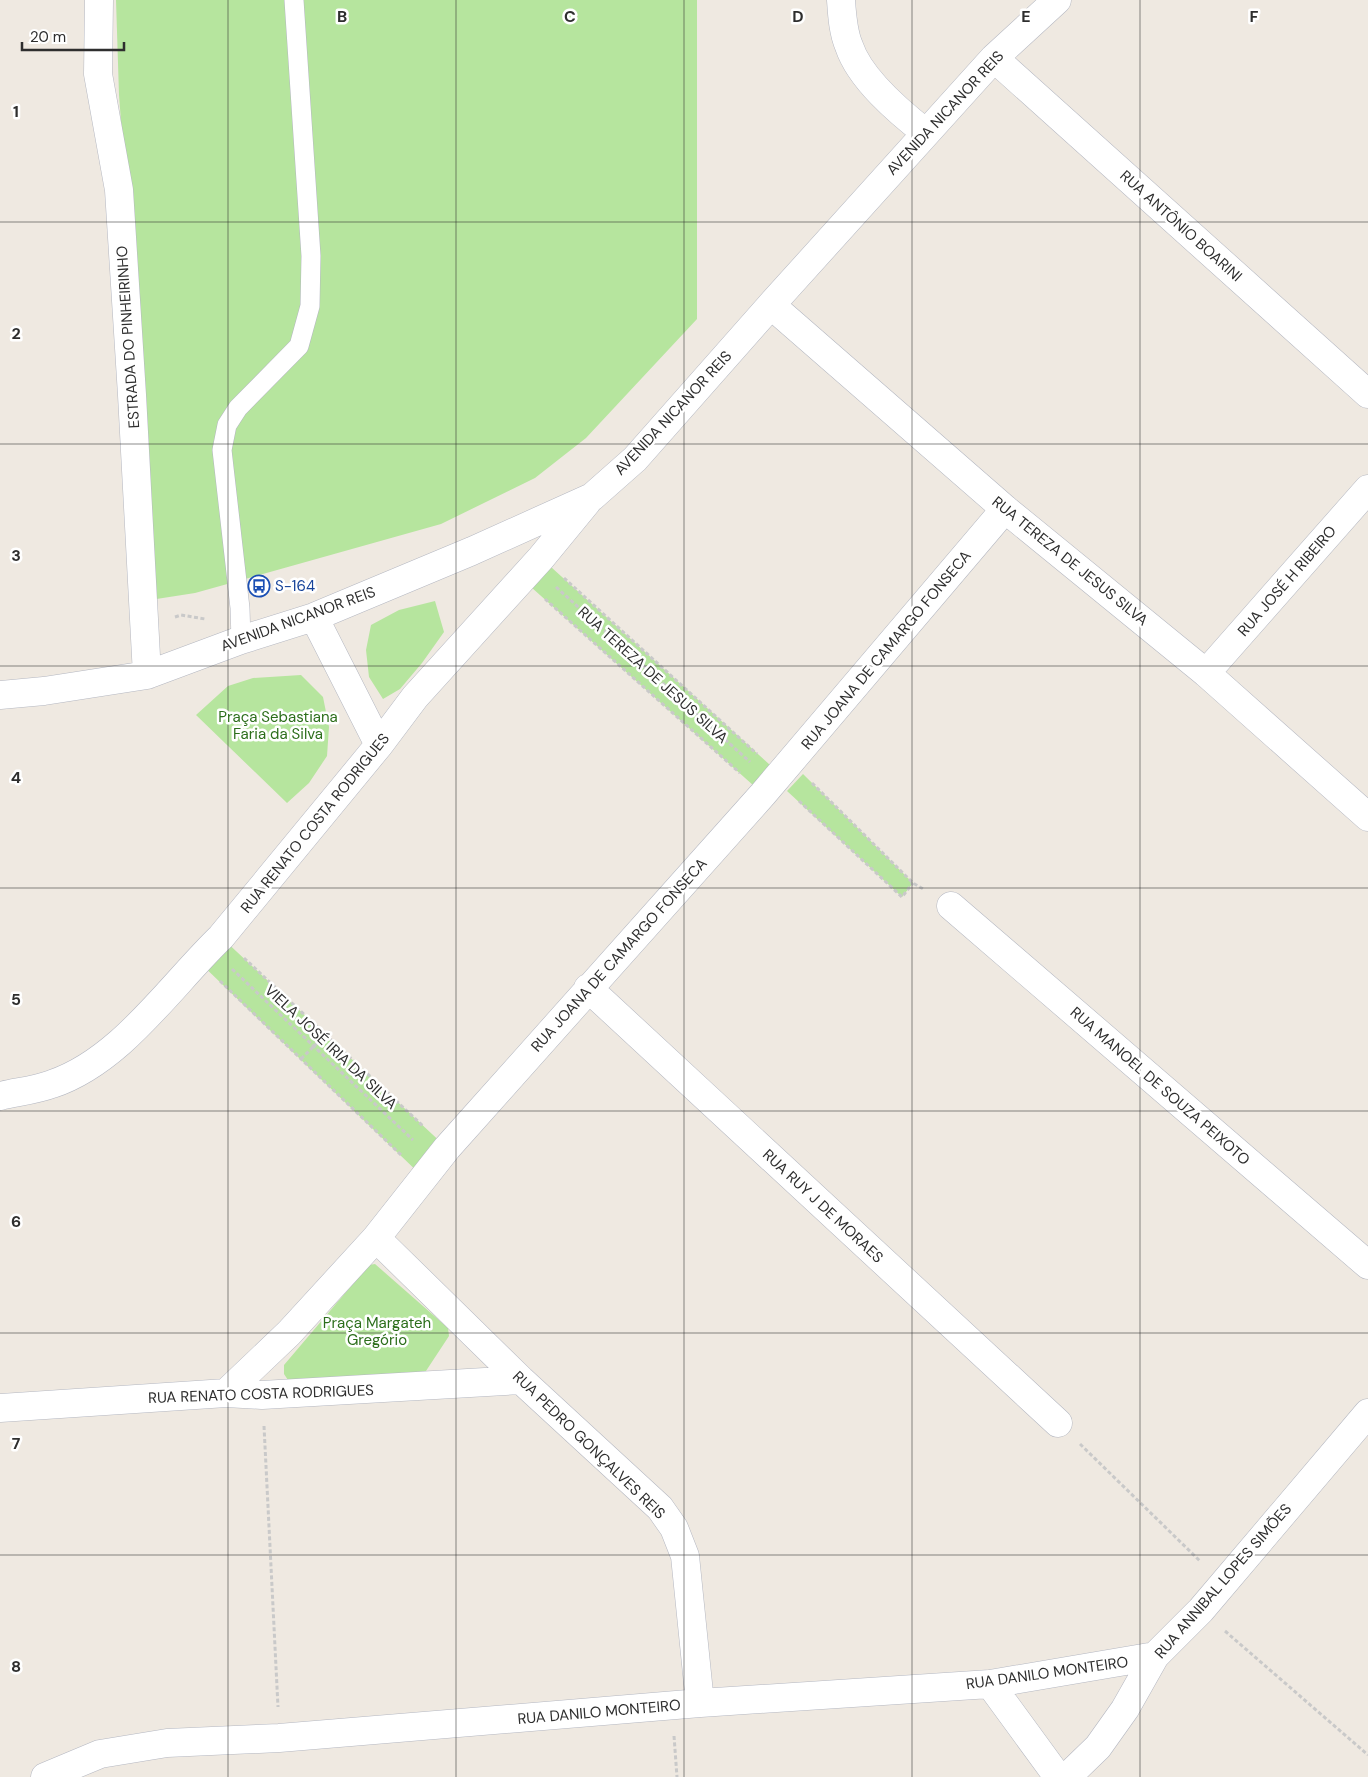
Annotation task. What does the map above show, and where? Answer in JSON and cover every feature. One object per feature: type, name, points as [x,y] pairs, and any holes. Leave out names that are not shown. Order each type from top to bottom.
[{"type":"street","name":"ESTRADA DO PINHEIRINHO","points":[[99,0],[98,74],[119,190],[147,675]]},
{"type":"street","points":[[841,0],[848,45],[858,67],[900,113],[926,133]]},
{"type":"street","name":"AVENIDA NICANOR REIS","points":[[0,696],[147,675],[241,640],[314,617],[472,551],[592,497],[635,459],[994,58],[1057,0]]},
{"type":"street","name":"RUA ANTÔNIO BOARINI","points":[[994,58],[1368,394]]},
{"type":"street","name":"RUA TEREZA DE JESUS SILVA","points":[[771,305],[1005,509],[1206,673],[1368,817]]},
{"type":"street","name":"RUA JOSÉ H RIBEIRO","points":[[1206,673],[1368,489]]},
{"type":"street","name":"RUA RENATO COSTA RODRIGUES","points":[[0,1096],[53,1084],[95,1063],[132,1032],[210,948],[379,745],[415,697],[532,568],[592,497]]},
{"type":"street","name":"RUA JOANA DE CAMARGO FONSECA","points":[[226,1393],[289,1333],[376,1238],[436,1163],[588,988],[778,787],[1005,509]]},
{"type":"street","points":[[314,617],[379,745]]},
{"type":"street","name":"RUA MANOEL DE SOUZA PEIXOTO","points":[[951,906],[1368,1265]]},
{"type":"street","name":"RUA RUY J DE MORAES","points":[[588,988],[1058,1423]]},
{"type":"street","name":"RUA PEDRO GONÇALVES REIS","points":[[376,1238],[521,1380],[660,1508],[674,1528],[686,1556],[700,1703]]},
{"type":"street","name":"RUA RENATO COSTA RODRIGUES","points":[[0,1408],[226,1393],[262,1395],[521,1380]]},
{"type":"street","name":"RUA ANNIBAL LOPES SIMÕES","points":[[1067,1777],[1098,1747],[1126,1709],[1155,1656],[1201,1610],[1368,1413]]},
{"type":"street","name":"RUA DANILO MONTEIRO","points":[[45,1777],[100,1754],[167,1743],[279,1738],[700,1703],[990,1684],[1155,1656]]},
{"type":"street","points":[[990,1684],[1058,1777]]},
{"type":"lane","points":[[241,640],[240,608],[222,450],[228,425],[238,408],[299,346],[310,306],[311,256],[294,0]]},
{"type":"path","points":[[532,568],[902,897],[914,883]]},
{"type":"path","points":[[532,568],[778,787]]},
{"type":"path","name":"RUA TEREZA DE JESUS SILVA","points":[[532,568],[778,787]]},
{"type":"path","points":[[145,625],[181,615],[206,619],[240,608]]},
{"type":"path","points":[[778,787],[803,774],[914,883],[951,906]]},
{"type":"path","points":[[210,948],[325,1035],[436,1163]]},
{"type":"path","points":[[210,948],[301,1059],[436,1163]]},
{"type":"path","name":"VIELA JOSÉ IRIA DA SILVA","points":[[210,948],[436,1163]]},
{"type":"path","points":[[301,1059],[325,1035]]},
{"type":"path","points":[[262,1395],[279,1738]]},
{"type":"path","points":[[1058,1423],[1223,1583]]},
{"type":"path","points":[[1201,1610],[1368,1755]]},
{"type":"path","points":[[672,1706],[677,1777]]},
{"type":"green space","points":[[116,0],[697,0],[697,319],[586,438],[535,478],[441,524],[195,593],[150,600],[129,227],[119,95]]},
{"type":"green space","points":[[541,558],[780,774],[763,794],[522,579]]},
{"type":"green space","name":"Praça Sebastiana Faria da Silva","points":[[435,601],[444,632],[422,663],[400,689],[383,699],[369,677],[366,650],[371,625],[399,610]]},
{"type":"green space","name":"Praça Sebastiana Faria da Silva","points":[[301,675],[323,697],[329,727],[327,756],[309,783],[287,803],[196,715],[228,686],[253,678]]},
{"type":"green space","points":[[803,774],[913,883],[902,897],[787,791]]},
{"type":"green space","points":[[221,937],[447,1148],[424,1178],[197,960]]},
{"type":"green space","name":"Praça Margateh Gregório","points":[[375,1264],[448,1328],[449,1336],[424,1374],[290,1383],[284,1374],[284,1365],[369,1265]]},
{"type":"place","name":"S-164","points":[[259,586]]}]
